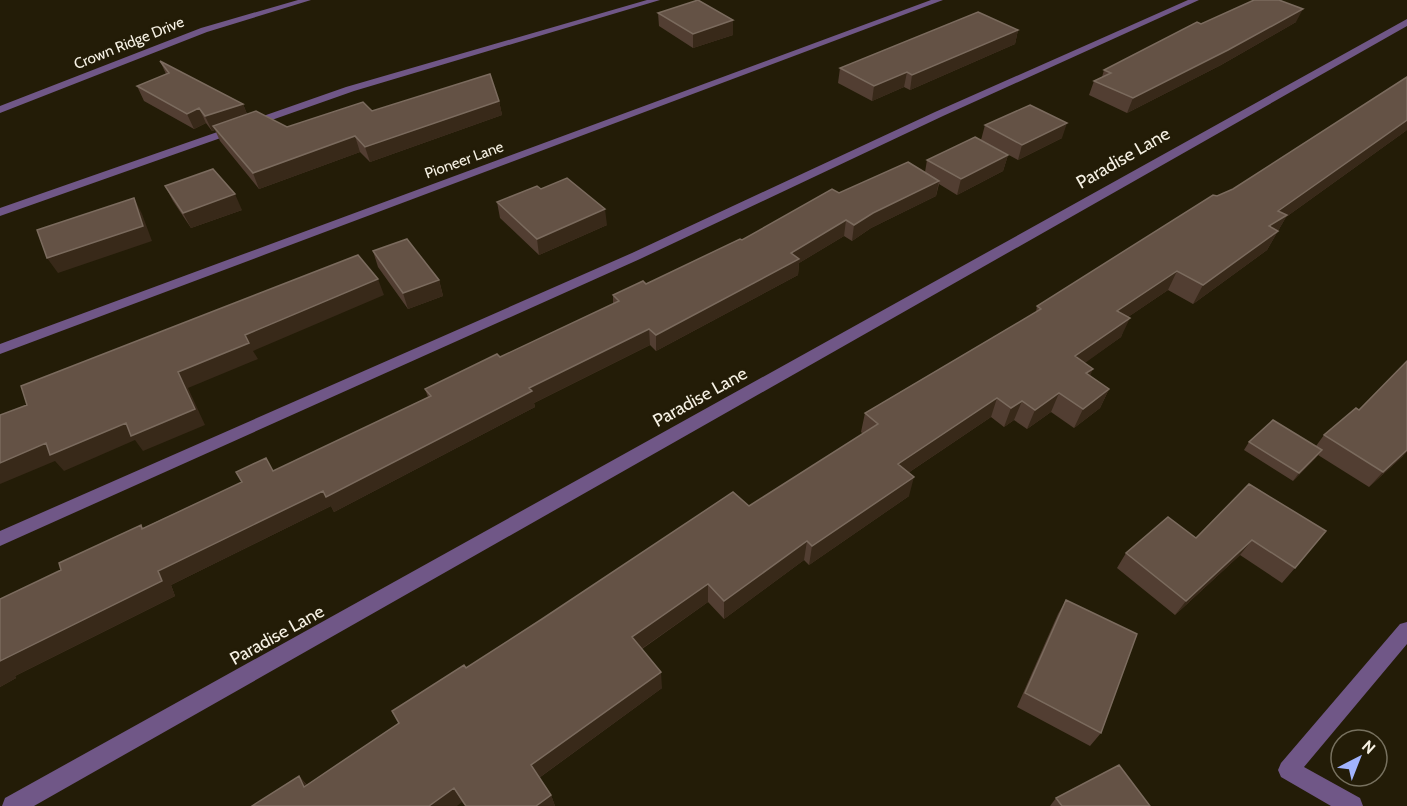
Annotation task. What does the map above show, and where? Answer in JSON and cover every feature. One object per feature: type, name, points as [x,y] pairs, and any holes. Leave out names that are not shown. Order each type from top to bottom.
[{"type":"street","name":"Crown Ridge Drive","points":[[0,110],[204,30],[307,0]]},
{"type":"street","points":[[0,212],[350,89],[656,0]]},
{"type":"street","name":"Pioneer Lane","points":[[0,349],[939,0]]},
{"type":"street","points":[[0,539],[636,256],[939,114],[1194,0]]},
{"type":"street","name":"Paradise Lane","points":[[13,806],[1407,22]]},
{"type":"street","points":[[1352,806],[1288,770],[1407,630]]},
{"type":"building","points":[[698,0],[733,20],[693,34],[658,13]]},
{"type":"building","points":[[1254,0],[1279,0],[1303,9],[1133,98],[1094,81],[1111,73],[1104,70],[1197,22],[1201,24]]},
{"type":"building","points":[[978,12],[1018,30],[912,75],[907,72],[874,86],[840,68]]},
{"type":"building","points":[[160,61],[243,104],[205,116],[199,108],[187,114],[137,86],[169,73]]},
{"type":"building","points":[[490,74],[499,101],[365,147],[355,136],[253,173],[213,126],[256,111],[287,127],[363,102],[372,111]]},
{"type":"building","points":[[1407,77],[1407,120],[1278,211],[1287,215],[1269,226],[1278,231],[1203,285],[1177,271],[1117,311],[1130,318],[1075,356],[1093,369],[1086,373],[1109,389],[1083,409],[1059,393],[1035,410],[1022,401],[1011,408],[997,398],[898,464],[914,477],[812,546],[807,541],[724,601],[708,584],[632,637],[661,672],[531,765],[551,795],[536,806],[466,806],[454,788],[429,806],[252,806],[299,776],[304,787],[399,723],[392,711],[464,665],[466,668],[733,492],[749,506],[878,424],[865,413],[1041,309],[1037,306],[1213,195],[1217,196],[1233,189]]},
{"type":"building","points":[[1030,105],[1067,123],[1022,145],[985,125]]},
{"type":"building","points":[[975,137],[1008,155],[961,179],[927,160]]},
{"type":"building","points":[[908,162],[939,181],[873,213],[854,225],[846,220],[791,253],[799,259],[656,335],[649,329],[529,388],[532,391],[326,497],[323,491],[158,571],[162,581],[0,661],[0,599],[61,570],[59,563],[141,525],[142,529],[242,482],[236,472],[266,458],[273,471],[431,396],[425,389],[497,354],[500,357],[619,301],[613,295],[643,281],[646,284],[742,240],[832,189],[839,193]]},
{"type":"building","points":[[213,169],[235,194],[183,213],[165,186]]},
{"type":"building","points":[[567,178],[605,209],[537,239],[497,202],[537,186],[541,189]]},
{"type":"building","points":[[134,198],[143,226],[47,258],[37,230]]},
{"type":"building","points":[[407,239],[439,280],[403,293],[373,251]]},
{"type":"building","points":[[358,255],[378,279],[245,335],[249,343],[178,372],[195,409],[131,436],[126,423],[50,455],[46,443],[0,463],[0,415],[27,405],[21,386]]},
{"type":"building","points":[[1407,361],[1407,450],[1383,472],[1324,435],[1356,408],[1359,410]]},
{"type":"building","points":[[1273,420],[1322,450],[1299,473],[1249,442]]},
{"type":"building","points":[[1249,484],[1326,531],[1295,568],[1252,540],[1186,601],[1126,553],[1168,517],[1196,538]]},
{"type":"building","points":[[1066,600],[1137,634],[1101,733],[1025,693]]},
{"type":"building","points":[[1119,765],[1150,806],[1062,806],[1056,798]]}]
